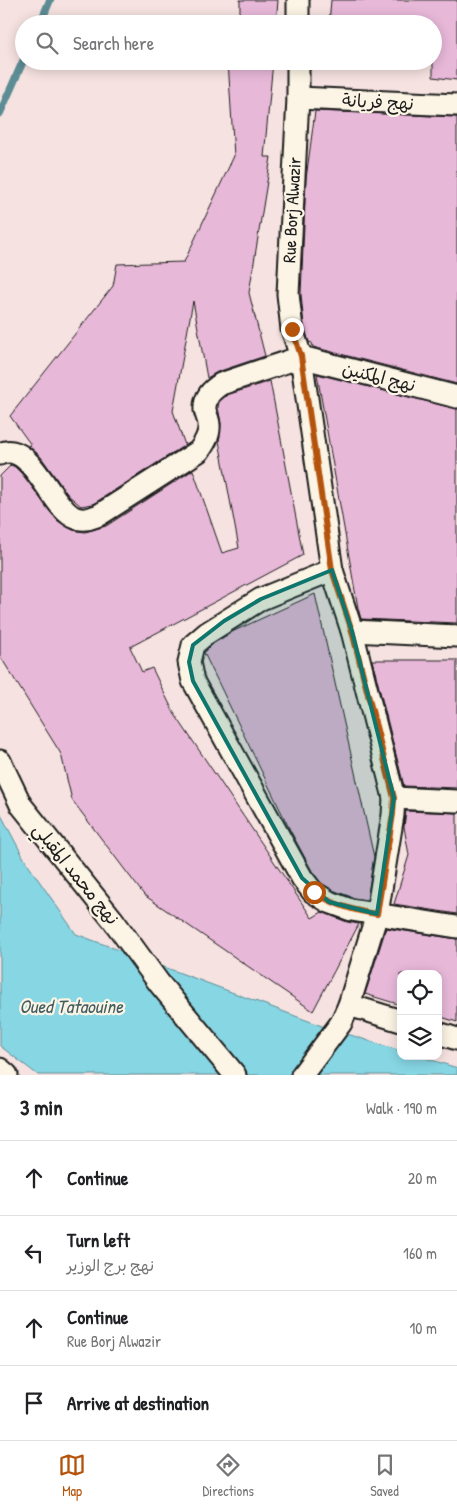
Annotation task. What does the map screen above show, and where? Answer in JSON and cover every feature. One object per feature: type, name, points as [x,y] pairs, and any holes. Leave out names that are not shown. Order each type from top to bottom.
[{"type":"street","points":[[298,0],[298,15]]},
{"type":"street","name":"Rue Borj Alwazir","points":[[298,70],[288,294],[292,329],[301,356],[332,570],[352,631],[394,798],[377,914],[345,1014],[302,1075]]},
{"type":"street","name":"نهج فريانة","points":[[298,98],[457,105]]},
{"type":"street","points":[[0,454],[4,452],[17,453],[26,460],[63,508],[74,518],[85,520],[99,515],[199,452],[207,436],[209,425],[205,409],[207,397],[213,389],[221,384],[301,356]]},
{"type":"street","name":"نهج المكنين","points":[[301,356],[457,397]]},
{"type":"street","points":[[332,570],[261,598],[224,621],[193,645],[189,662],[193,681],[302,878],[314,892],[329,902],[351,910],[457,927]]},
{"type":"street","points":[[352,631],[457,636]]},
{"type":"street","name":"نهج محمد المقبلي","points":[[0,760],[21,805],[113,920],[159,983],[235,1075]]},
{"type":"street","points":[[394,798],[457,801]]},
{"type":"street","points":[[345,1014],[397,1020]]},
{"type":"street","points":[[442,1034],[457,1039]]},
{"type":"street","points":[[0,1069],[7,1075]]},
{"type":"highlighted area","points":[[332,570],[352,631],[394,798],[377,914],[329,902],[302,878],[193,681],[189,662],[193,645],[224,621],[261,599]]},
{"type":"water","name":"Oued Tataouine","points":[[0,813],[26,862],[76,934],[322,1026],[397,1050],[397,1060],[432,1060],[457,1068],[457,1075],[38,1075],[0,1046]]},
{"type":"building","points":[[240,0],[278,0],[277,15],[238,15]]},
{"type":"building","points":[[331,0],[457,0],[457,80],[433,77],[433,70],[442,70],[442,15],[330,15]]},
{"type":"building","points":[[229,70],[272,70],[264,157],[271,157],[249,293],[265,356],[217,372],[207,378],[193,301],[173,411],[185,445],[93,504],[81,506],[68,495],[41,457],[29,446],[31,445],[10,416],[113,286],[117,264],[184,262],[234,156]]},
{"type":"building","points":[[315,111],[457,117],[457,384],[313,347],[312,343],[309,342],[304,326],[301,294],[306,179]]},
{"type":"building","points":[[317,374],[457,409],[457,623],[361,619]]},
{"type":"building","points":[[270,381],[303,555],[130,647],[142,672],[152,668],[174,713],[312,918],[322,912],[347,922],[359,924],[313,1011],[144,895],[72,800],[61,754],[0,656],[0,476],[11,465],[15,467],[58,521],[73,530],[85,532],[106,526],[193,470],[222,553],[239,548],[219,441],[221,424],[218,407],[219,402],[227,395]]},
{"type":"building","points":[[315,594],[374,857],[367,900],[354,898],[335,891],[321,883],[312,871],[291,832],[204,653],[214,643],[234,631]]},
{"type":"building","points":[[372,660],[457,660],[457,788],[404,786]]},
{"type":"building","points":[[406,811],[457,813],[457,914],[394,904],[409,855],[404,827]]},
{"type":"building","points":[[386,928],[457,939],[457,1022],[442,1017],[442,970],[397,970],[397,1004],[365,994]]},
{"type":"waterway","points":[[44,15],[50,0]]},
{"type":"waterway","points":[[0,113],[19,70]]},
{"type":"route","points":[[292,329],[301,356],[332,570],[352,631],[394,798],[377,914],[351,910],[329,902],[314,892]]}]
